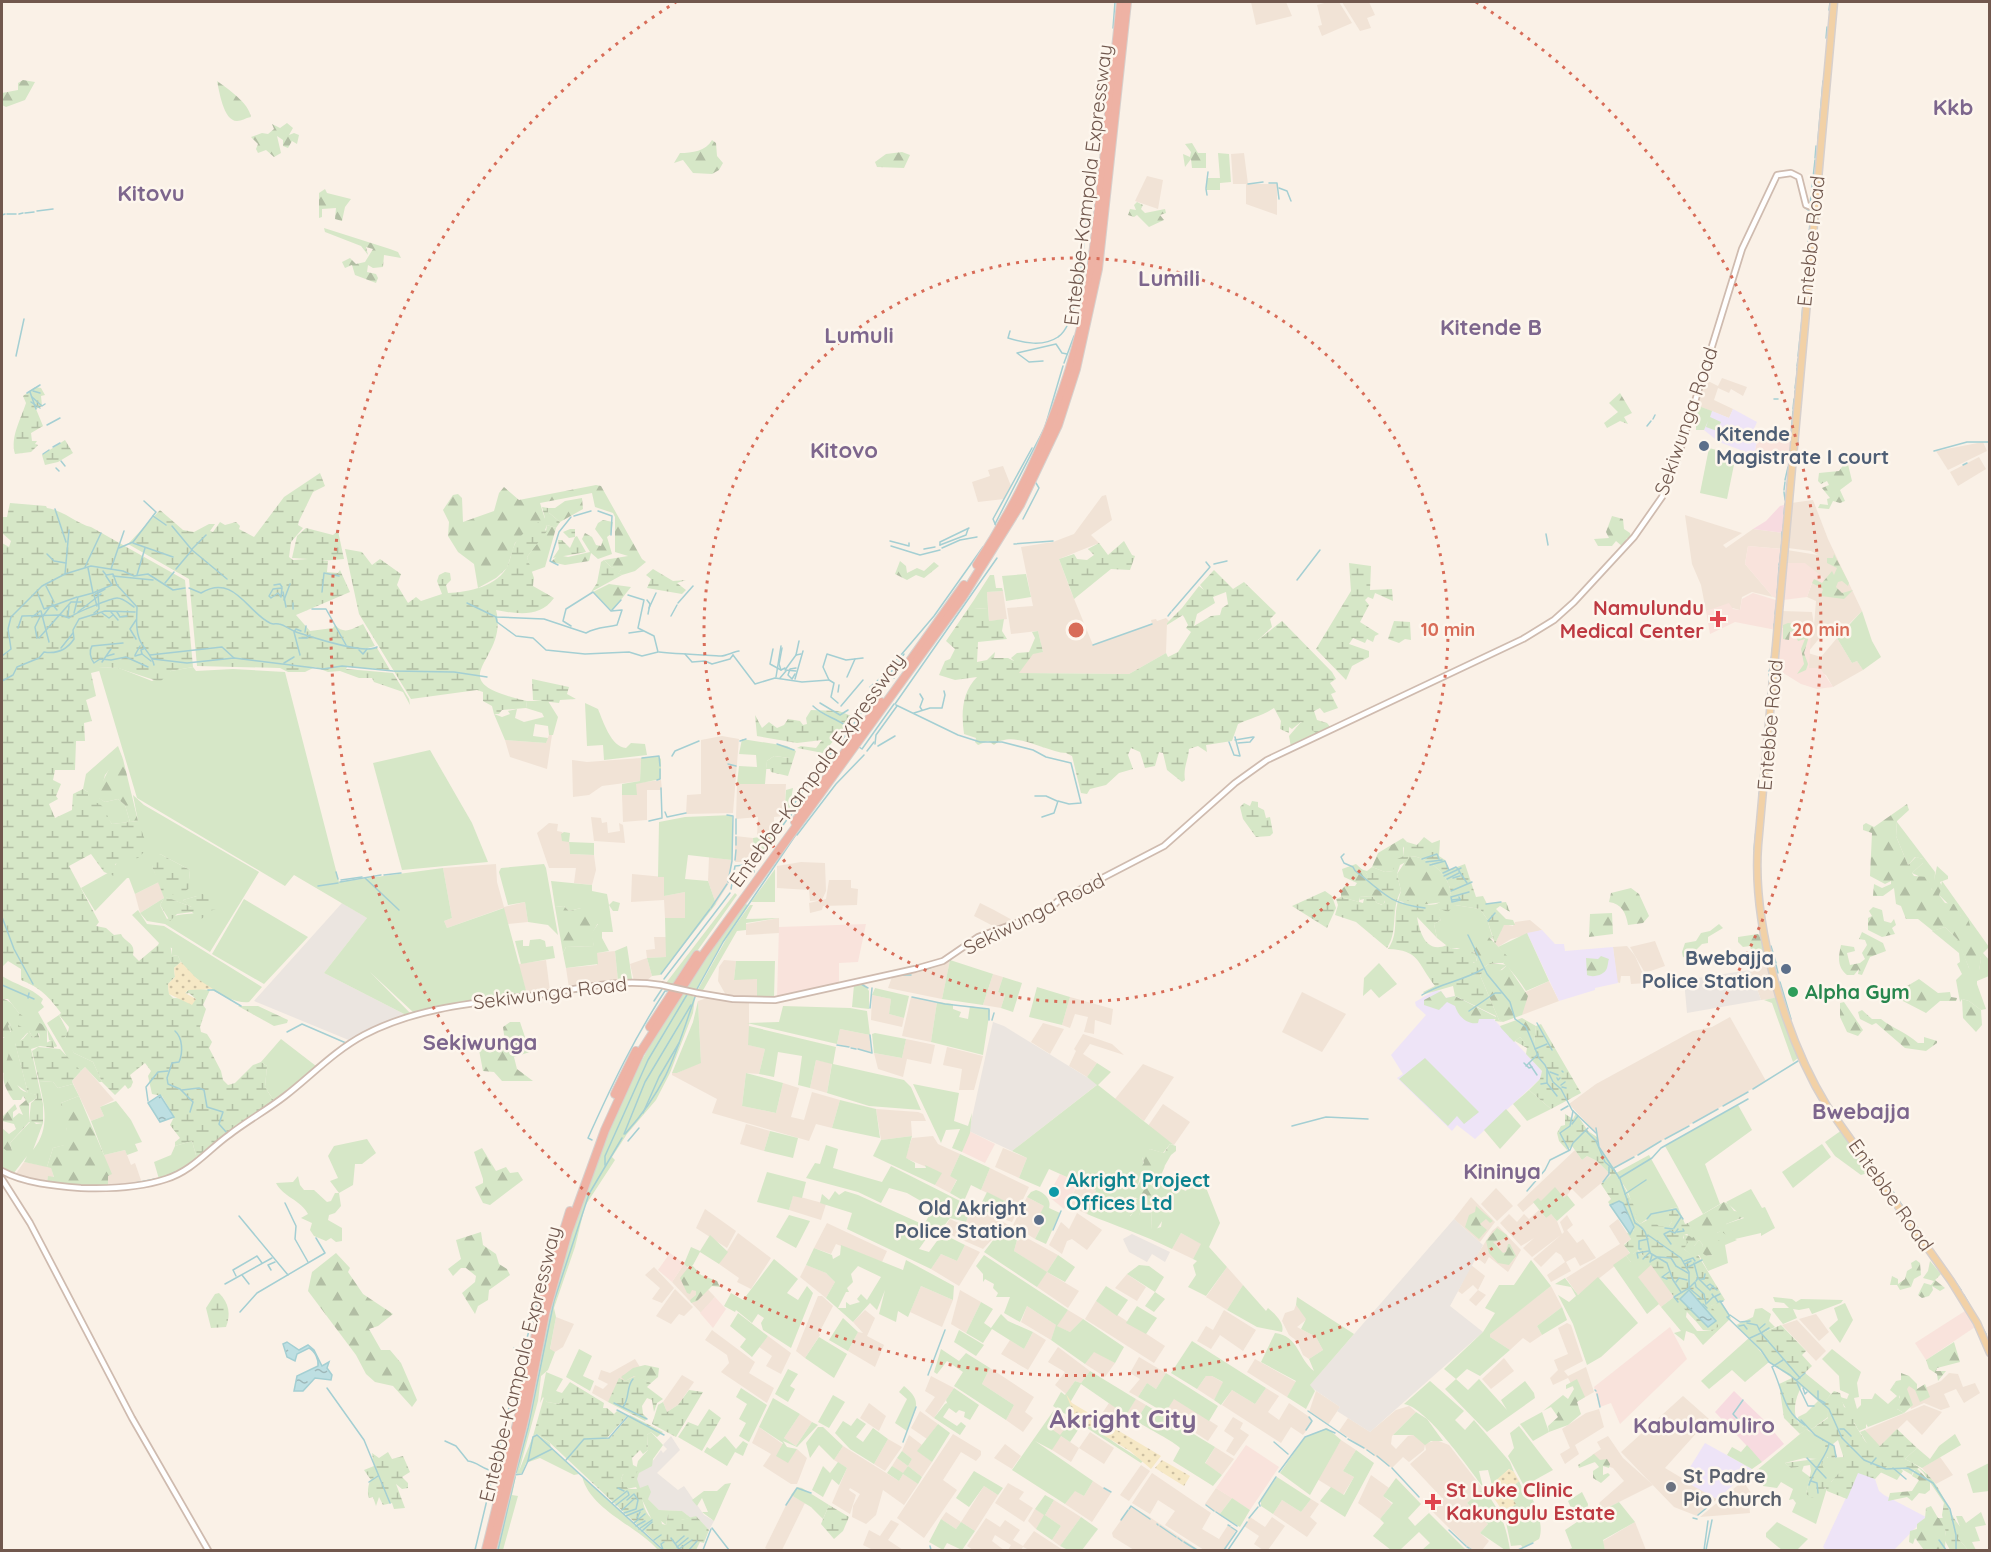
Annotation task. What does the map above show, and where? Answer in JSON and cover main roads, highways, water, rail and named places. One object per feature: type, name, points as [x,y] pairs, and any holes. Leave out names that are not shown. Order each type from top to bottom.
[{"type":"highway","name":"Entebbe-Kampala Expressway","points":[[486,1551],[555,1256],[596,1138],[634,1053],[681,977],[852,744],[967,581],[1016,501],[1043,445],[1066,384],[1085,311],[1122,2]]},
{"type":"highway","name":"Entebbe-Kampala Expressway","points":[[492,1551],[525,1416],[551,1290],[591,1166],[640,1053],[703,955],[853,751],[968,589],[1020,506],[1054,434],[1076,369],[1094,289],[1127,2]]},
{"type":"main road","name":"Entebbe Road","points":[[1833,2],[1757,852],[1759,902],[1779,989],[1795,1043],[1807,1072],[1827,1106],[1959,1294],[1977,1323],[1989,1353]]},
{"type":"main road","name":"Sekiwunga Road","points":[[2,1171],[62,1186],[108,1188],[166,1179],[186,1171],[228,1135],[284,1097],[342,1049],[378,1029],[425,1012],[466,1003],[608,984],[642,982],[746,1000],[785,999],[943,961],[978,937],[1046,912],[1059,902],[1152,854],[1235,783],[1268,760],[1523,639],[1554,620],[1621,553],[1648,520],[1662,497],[1683,442],[1742,249],[1778,175],[1791,173],[1799,177],[1806,205],[1814,207]]},
{"type":"main road","points":[[6,1185],[7,1178],[11,1175]]},
{"type":"main road","points":[[2,1179],[30,1223],[132,1418],[208,1551]]},
{"type":"water","points":[[160,1095],[174,1117],[160,1122],[148,1103]]},
{"type":"water","points":[[1619,1201],[1623,1203],[1634,1227],[1630,1234],[1610,1205]]},
{"type":"water","points":[[1689,1290],[1716,1321],[1708,1327],[1680,1299]]},
{"type":"water","points":[[287,1342],[299,1350],[308,1345],[314,1350],[322,1366],[329,1362],[327,1368],[332,1375],[331,1380],[315,1378],[303,1391],[294,1391],[297,1376],[318,1366],[318,1361],[315,1353],[309,1348],[297,1354],[295,1361],[287,1357],[283,1344]]},
{"type":"waterway","points":[[1113,28],[1115,2]]},
{"type":"waterway","points":[[1829,10],[1830,2]]},
{"type":"waterway","points":[[1829,23],[1830,14]]},
{"type":"waterway","points":[[1826,38],[1827,27]]},
{"type":"waterway","points":[[1818,139],[1823,81]]},
{"type":"waterway","points":[[1815,158],[1816,146]]},
{"type":"waterway","points":[[1810,204],[1815,160]]},
{"type":"waterway","points":[[1206,188],[1208,172]]},
{"type":"waterway","points":[[1248,184],[1263,182]]},
{"type":"waterway","points":[[1269,183],[1277,183],[1279,199]]},
{"type":"waterway","points":[[1279,188],[1287,191],[1291,201]]},
{"type":"waterway","points":[[1206,189],[1207,195]]},
{"type":"waterway","points":[[1805,208],[1811,212],[1808,244]]},
{"type":"waterway","points":[[37,211],[53,209]]},
{"type":"waterway","points":[[25,213],[34,212]]},
{"type":"waterway","points":[[19,214],[23,213]]},
{"type":"waterway","points":[[7,214],[16,214]]},
{"type":"waterway","points":[[1010,331],[1008,338],[1027,343],[1040,343],[1058,337],[1065,329],[1071,317],[1079,285],[1086,224]]},
{"type":"waterway","points":[[1805,274],[1808,247]]},
{"type":"waterway","points":[[1073,305],[1078,262]]},
{"type":"waterway","points":[[1802,316],[1805,278]]},
{"type":"waterway","points":[[16,356],[24,319]]},
{"type":"waterway","points":[[1798,356],[1802,319]]},
{"type":"waterway","points":[[1064,363],[1074,336]]},
{"type":"waterway","points":[[1043,361],[1029,362],[1017,353],[1056,344],[1062,353],[1067,354]]},
{"type":"waterway","points":[[1797,366],[1798,359]]},
{"type":"waterway","points":[[995,524],[1045,427],[1063,366]]},
{"type":"waterway","points":[[1795,388],[1797,373]]},
{"type":"waterway","points":[[27,393],[40,385]]},
{"type":"waterway","points":[[33,391],[40,393]]},
{"type":"waterway","points":[[1795,391],[1795,396]]},
{"type":"waterway","points":[[30,392],[36,409]]},
{"type":"waterway","points":[[32,397],[42,406],[45,404]]},
{"type":"waterway","points":[[1793,409],[1794,399]]},
{"type":"waterway","points":[[31,402],[40,408]]},
{"type":"waterway","points":[[1791,434],[1793,411]]},
{"type":"waterway","points":[[1653,419],[1655,415]]},
{"type":"waterway","points":[[47,425],[60,418]]},
{"type":"waterway","points":[[1647,426],[1651,421]]},
{"type":"waterway","points":[[1934,451],[1967,442],[1990,442]]},
{"type":"waterway","points":[[53,447],[60,443]]},
{"type":"waterway","points":[[996,526],[993,519],[1032,448]]},
{"type":"waterway","points":[[43,454],[49,450]]},
{"type":"waterway","points":[[1758,455],[1770,457]]},
{"type":"waterway","points":[[61,461],[65,466]]},
{"type":"waterway","points":[[1775,462],[1779,463]]},
{"type":"waterway","points":[[1963,465],[1967,463]]},
{"type":"waterway","points":[[1785,480],[1788,467]]},
{"type":"waterway","points":[[56,468],[59,471]]},
{"type":"waterway","points":[[1784,490],[1785,482]]},
{"type":"waterway","points":[[1023,519],[1039,488],[1036,483]]},
{"type":"waterway","points":[[1784,492],[1785,500]]},
{"type":"waterway","points":[[119,548],[133,542],[156,512],[144,501]]},
{"type":"waterway","points":[[1784,514],[1785,504]]},
{"type":"waterway","points":[[55,509],[66,542]]},
{"type":"waterway","points":[[574,516],[591,511]]},
{"type":"waterway","points":[[598,511],[612,516],[611,535]]},
{"type":"waterway","points":[[153,516],[166,525]]},
{"type":"waterway","points":[[558,565],[550,561],[559,532],[571,517]]},
{"type":"waterway","points":[[1783,529],[1784,521]]},
{"type":"waterway","points":[[172,526],[192,550]]},
{"type":"waterway","points":[[940,545],[940,542],[969,528]]},
{"type":"waterway","points":[[940,545],[966,535],[968,529]]},
{"type":"waterway","points":[[65,574],[69,530]]},
{"type":"waterway","points":[[111,569],[124,531]]},
{"type":"waterway","points":[[1782,532],[1782,540]]},
{"type":"waterway","points":[[85,567],[101,533]]},
{"type":"waterway","points":[[1546,534],[1548,545]]},
{"type":"waterway","points":[[192,549],[206,535]]},
{"type":"waterway","points":[[942,548],[960,540],[977,537]]},
{"type":"waterway","points":[[890,541],[909,546],[909,543]]},
{"type":"waterway","points":[[1014,544],[1053,541]]},
{"type":"waterway","points":[[1780,559],[1782,541]]},
{"type":"waterway","points":[[133,543],[173,557]]},
{"type":"waterway","points":[[891,546],[920,555],[940,550]]},
{"type":"waterway","points":[[924,549],[935,547]]},
{"type":"waterway","points":[[870,687],[884,675],[934,616],[983,547]]},
{"type":"waterway","points":[[137,575],[145,548]]},
{"type":"waterway","points":[[176,569],[192,550],[227,579]]},
{"type":"waterway","points":[[1297,580],[1320,550]]},
{"type":"waterway","points":[[47,554],[54,561],[66,563]]},
{"type":"waterway","points":[[895,704],[997,558]]},
{"type":"waterway","points":[[1214,564],[1227,561]]},
{"type":"waterway","points":[[1779,565],[1780,561]]},
{"type":"waterway","points":[[1172,611],[1210,567],[1206,562]]},
{"type":"waterway","points":[[2,656],[11,649],[8,629],[11,617],[42,586],[65,574],[91,566],[123,571],[134,576],[148,574],[173,590],[185,588]]},
{"type":"waterway","points":[[1778,584],[1779,567]]},
{"type":"waterway","points":[[74,613],[78,597],[93,593],[88,568]]},
{"type":"waterway","points":[[103,571],[106,575],[113,574],[117,585],[137,607],[136,623],[140,642],[154,665]]},
{"type":"waterway","points":[[165,583],[174,572]]},
{"type":"waterway","points":[[322,592],[324,573],[339,576]]},
{"type":"waterway","points":[[93,593],[112,585],[106,576]]},
{"type":"waterway","points":[[113,576],[153,580]]},
{"type":"waterway","points":[[274,585],[280,584],[282,587]]},
{"type":"waterway","points":[[284,600],[290,584]]},
{"type":"waterway","points":[[46,586],[54,602]]},
{"type":"waterway","points":[[678,603],[693,586]]},
{"type":"waterway","points":[[1777,593],[1778,586]]},
{"type":"waterway","points":[[189,588],[201,593],[212,588],[231,591],[262,618],[296,632],[361,649],[377,647]]},
{"type":"waterway","points":[[282,588],[281,597],[278,593],[271,598],[269,596],[273,589],[282,588]]},
{"type":"waterway","points":[[94,613],[99,609],[98,593],[105,589]]},
{"type":"waterway","points":[[283,592],[286,607]]},
{"type":"waterway","points":[[467,603],[496,617],[544,619],[586,633],[617,625],[622,610],[611,611],[593,592],[566,609],[563,621],[571,626]]},
{"type":"waterway","points":[[97,593],[94,595],[97,606]]},
{"type":"waterway","points":[[649,608],[656,593]]},
{"type":"waterway","points":[[38,594],[44,609],[77,597]]},
{"type":"waterway","points":[[78,612],[101,594]]},
{"type":"waterway","points":[[496,617],[497,622],[516,636],[533,638],[546,650],[585,654],[629,652],[642,656],[658,652],[654,636],[638,628],[644,600],[628,595]]},
{"type":"waterway","points":[[18,628],[22,616],[61,615],[69,618],[93,606],[117,598],[134,607]]},
{"type":"waterway","points":[[612,610],[621,600]]},
{"type":"waterway","points":[[647,600],[650,604],[648,614]]},
{"type":"waterway","points":[[1775,614],[1777,601]]},
{"type":"waterway","points":[[39,638],[71,602],[81,602]]},
{"type":"waterway","points":[[293,603],[293,609]]},
{"type":"waterway","points":[[52,604],[57,610]]},
{"type":"waterway","points":[[671,616],[677,605]]},
{"type":"waterway","points":[[68,616],[69,606]]},
{"type":"waterway","points":[[43,616],[49,608]]},
{"type":"waterway","points":[[312,609],[326,609],[346,645]]},
{"type":"waterway","points":[[32,617],[40,611]]},
{"type":"waterway","points":[[41,611],[49,642]]},
{"type":"waterway","points":[[2,681],[13,675],[17,667],[39,658],[44,652],[57,652],[68,646],[74,639],[73,630],[79,619],[105,611],[135,612]]},
{"type":"waterway","points":[[111,612],[118,620]]},
{"type":"waterway","points":[[117,612],[120,617],[127,616]]},
{"type":"waterway","points":[[1168,616],[1171,612]]},
{"type":"waterway","points":[[102,613],[109,618],[113,615]]},
{"type":"waterway","points":[[37,638],[35,627],[40,617]]},
{"type":"waterway","points":[[136,620],[130,629],[136,639]]},
{"type":"waterway","points":[[1093,645],[1152,624]]},
{"type":"waterway","points":[[1774,624],[1774,630]]},
{"type":"waterway","points":[[305,632],[306,626]]},
{"type":"waterway","points":[[300,655],[294,632],[296,629],[301,631]]},
{"type":"waterway","points":[[629,633],[643,631]]},
{"type":"waterway","points":[[61,648],[73,633]]},
{"type":"waterway","points":[[299,638],[307,638],[310,635]]},
{"type":"waterway","points":[[799,641],[796,655],[801,654]]},
{"type":"waterway","points":[[123,643],[92,646],[90,652],[94,663],[100,659],[111,660],[126,657],[148,667]]},
{"type":"waterway","points":[[1772,651],[1773,645]]},
{"type":"waterway","points":[[135,655],[140,646]]},
{"type":"waterway","points":[[776,677],[781,646]]},
{"type":"waterway","points":[[150,655],[222,647],[234,658]]},
{"type":"waterway","points":[[135,656],[142,654],[141,650],[145,648]]},
{"type":"waterway","points":[[781,670],[779,664],[782,648]]},
{"type":"waterway","points":[[102,662],[111,649]]},
{"type":"waterway","points":[[359,650],[363,654],[367,649]]},
{"type":"waterway","points":[[773,649],[770,664],[781,670],[785,668]]},
{"type":"waterway","points":[[659,652],[721,656],[739,651]]},
{"type":"waterway","points":[[795,679],[803,651]]},
{"type":"waterway","points":[[107,656],[114,654]]},
{"type":"waterway","points":[[142,654],[151,661]]},
{"type":"waterway","points":[[685,654],[692,662],[705,661],[712,664],[730,659],[733,655]]},
{"type":"waterway","points":[[838,703],[831,697],[834,683],[829,680],[823,667],[827,654],[846,660],[863,658]]},
{"type":"waterway","points":[[846,746],[840,743],[904,654]]},
{"type":"waterway","points":[[1771,660],[1772,654]]},
{"type":"waterway","points":[[733,655],[755,684],[775,678],[802,682],[829,680]]},
{"type":"waterway","points":[[796,655],[785,670],[796,671]]},
{"type":"waterway","points":[[284,663],[294,657]]},
{"type":"waterway","points":[[153,659],[187,663],[234,658],[323,669],[342,666],[393,671],[454,672],[487,677]]},
{"type":"waterway","points":[[847,677],[855,659]]},
{"type":"waterway","points":[[1770,665],[1771,661]]},
{"type":"waterway","points":[[795,674],[792,679],[788,675],[790,669],[796,668]]},
{"type":"waterway","points":[[780,678],[786,671]]},
{"type":"waterway","points":[[888,673],[894,678]]},
{"type":"waterway","points":[[1769,674],[1769,684]]},
{"type":"waterway","points":[[841,706],[863,680]]},
{"type":"waterway","points":[[838,692],[839,685]]},
{"type":"waterway","points":[[1767,709],[1769,688]]},
{"type":"waterway","points":[[914,713],[930,708],[942,708],[944,691]]},
{"type":"waterway","points":[[920,694],[923,699],[920,707],[922,710]]},
{"type":"waterway","points":[[820,703],[840,715],[848,710]]},
{"type":"waterway","points":[[859,747],[862,749],[894,704]]},
{"type":"waterway","points":[[896,705],[958,735],[980,742],[1002,742],[1071,763],[1081,803],[1069,804],[1058,801],[1054,813],[1042,817]]},
{"type":"waterway","points":[[813,706],[849,728],[853,733]]},
{"type":"waterway","points":[[875,744],[876,735],[897,706]]},
{"type":"waterway","points":[[878,746],[895,736]]},
{"type":"waterway","points":[[1229,742],[1234,755],[1240,756],[1235,737]]},
{"type":"waterway","points":[[1235,740],[1253,737]]},
{"type":"waterway","points":[[1238,743],[1250,742],[1254,737]]},
{"type":"waterway","points":[[740,741],[746,739]]},
{"type":"waterway","points":[[672,756],[675,751],[699,741]]},
{"type":"waterway","points":[[867,751],[874,742]]},
{"type":"waterway","points":[[777,744],[794,750]]},
{"type":"waterway","points":[[829,768],[822,762],[833,751]]},
{"type":"waterway","points":[[797,835],[836,784],[864,755]]},
{"type":"waterway","points":[[642,758],[659,756],[660,766]]},
{"type":"waterway","points":[[791,820],[792,807],[822,762],[820,759]]},
{"type":"waterway","points":[[728,764],[736,766]]},
{"type":"waterway","points":[[657,780],[660,779],[660,769]]},
{"type":"waterway","points":[[1760,791],[1761,778]]},
{"type":"waterway","points":[[649,821],[662,818],[661,788]]},
{"type":"waterway","points":[[1759,793],[1759,801]]},
{"type":"waterway","points":[[1035,796],[1046,796],[1057,801]]},
{"type":"waterway","points":[[665,812],[667,817],[686,813]]},
{"type":"waterway","points":[[727,815],[733,816],[732,861],[728,882]]},
{"type":"waterway","points":[[754,872],[753,868],[788,818]]},
{"type":"waterway","points":[[736,819],[736,834]]},
{"type":"waterway","points":[[1754,850],[1756,830]]},
{"type":"waterway","points":[[697,989],[723,942],[797,833]]},
{"type":"waterway","points":[[736,837],[736,845]]},
{"type":"waterway","points":[[735,860],[736,850]]},
{"type":"waterway","points":[[1344,854],[1341,857],[1344,863],[1353,867],[1385,895],[1398,902],[1425,908]]},
{"type":"waterway","points":[[1422,859],[1437,854],[1439,859]]},
{"type":"waterway","points":[[1426,862],[1442,860]]},
{"type":"waterway","points":[[1430,865],[1445,861],[1449,870]]},
{"type":"waterway","points":[[731,889],[735,866],[745,865]]},
{"type":"waterway","points":[[1443,873],[1456,867],[1459,870]]},
{"type":"waterway","points":[[1444,876],[1461,868]]},
{"type":"waterway","points":[[1459,871],[1467,883]]},
{"type":"waterway","points":[[336,872],[338,879]]},
{"type":"waterway","points":[[384,875],[401,873]]},
{"type":"waterway","points":[[1447,879],[1459,873]]},
{"type":"waterway","points":[[340,882],[381,875]]},
{"type":"waterway","points":[[1453,878],[1460,876]]},
{"type":"waterway","points":[[341,880],[362,877]]},
{"type":"waterway","points":[[365,878],[399,910]]},
{"type":"waterway","points":[[1451,891],[1472,882]]},
{"type":"waterway","points":[[318,886],[338,883]]},
{"type":"waterway","points":[[711,908],[727,884]]},
{"type":"waterway","points":[[1460,900],[1452,902],[1451,897],[1469,892]]},
{"type":"waterway","points":[[664,979],[730,893]]},
{"type":"waterway","points":[[1452,900],[1460,899],[1459,897]]},
{"type":"waterway","points":[[1486,904],[1501,902]]},
{"type":"waterway","points":[[661,974],[710,909]]},
{"type":"waterway","points":[[1488,921],[1495,913]]},
{"type":"waterway","points":[[2,917],[14,949],[33,984]]},
{"type":"waterway","points":[[1468,935],[1487,974],[1510,1002],[1515,1019],[1526,1027],[1539,1058],[1553,1082],[1561,1089],[1572,1110],[1596,1133]]},
{"type":"waterway","points":[[1771,946],[1776,963]]},
{"type":"waterway","points":[[927,969],[950,960]]},
{"type":"waterway","points":[[1776,965],[1778,973]]},
{"type":"waterway","points":[[1422,995],[1483,969]]},
{"type":"waterway","points":[[910,973],[921,970]]},
{"type":"waterway","points":[[900,975],[911,975]]},
{"type":"waterway","points":[[1780,982],[1791,1019]]},
{"type":"waterway","points":[[853,985],[861,984],[868,988]]},
{"type":"waterway","points":[[2,985],[34,999]]},
{"type":"waterway","points":[[870,1008],[872,988]]},
{"type":"waterway","points":[[654,1001],[662,989]]},
{"type":"waterway","points":[[208,990],[214,990],[241,1006]]},
{"type":"waterway","points":[[592,1140],[588,1138],[605,1100],[643,1027],[665,991],[668,991]]},
{"type":"waterway","points":[[571,992],[580,992]]},
{"type":"waterway","points":[[28,998],[29,993]]},
{"type":"waterway","points":[[605,1165],[605,1156],[648,1060],[688,993]]},
{"type":"waterway","points":[[1469,1011],[1495,993],[1501,993]]},
{"type":"waterway","points":[[534,998],[547,997]]},
{"type":"waterway","points":[[625,1134],[640,1117],[661,1085],[695,997]]},
{"type":"waterway","points":[[912,997],[945,1004],[989,1009],[989,1020]]},
{"type":"waterway","points":[[624,1134],[645,1082],[691,1005]]},
{"type":"waterway","points":[[992,1020],[994,1013]]},
{"type":"waterway","points":[[1537,1023],[1552,1050]]},
{"type":"waterway","points":[[287,1032],[302,1024],[346,1043]]},
{"type":"waterway","points":[[175,1031],[181,1042],[181,1054],[179,1062],[172,1063],[167,1078],[168,1084],[180,1089],[193,1102],[190,1112]]},
{"type":"waterway","points":[[858,1049],[872,1053],[870,1035]]},
{"type":"waterway","points":[[643,1113],[659,1077],[679,1043]]},
{"type":"waterway","points":[[1535,1049],[1547,1044]]},
{"type":"waterway","points":[[837,1045],[849,1047]]},
{"type":"waterway","points":[[851,1048],[856,1049]]},
{"type":"waterway","points":[[1526,1066],[1538,1054]]},
{"type":"waterway","points":[[1753,1089],[1798,1061]]},
{"type":"waterway","points":[[1524,1063],[1529,1068],[1532,1067]]},
{"type":"waterway","points":[[1529,1063],[1537,1075]]},
{"type":"waterway","points":[[1541,1084],[1547,1083],[1547,1070]]},
{"type":"waterway","points":[[148,1101],[146,1087],[158,1072],[168,1071]]},
{"type":"waterway","points":[[1550,1072],[1558,1075]]},
{"type":"waterway","points":[[1557,1078],[1558,1080],[1560,1078]]},
{"type":"waterway","points":[[1561,1085],[1565,1082]]},
{"type":"waterway","points":[[1547,1083],[1557,1096]]},
{"type":"waterway","points":[[1562,1087],[1566,1088]]},
{"type":"waterway","points":[[182,1090],[199,1088],[204,1090],[207,1107],[223,1112],[219,1124],[227,1133]]},
{"type":"waterway","points":[[1723,1106],[1748,1092]]},
{"type":"waterway","points":[[1619,1178],[1652,1158],[1661,1148],[1748,1099]]},
{"type":"waterway","points":[[1561,1110],[1568,1106]]},
{"type":"waterway","points":[[1693,1123],[1718,1109]]},
{"type":"waterway","points":[[1569,1150],[1560,1133],[1570,1126],[1573,1111]]},
{"type":"waterway","points":[[1572,1124],[1578,1116]]},
{"type":"waterway","points":[[1292,1126],[1326,1117],[1368,1119]]},
{"type":"waterway","points":[[1665,1139],[1689,1126]]},
{"type":"waterway","points":[[628,1141],[639,1128]]},
{"type":"waterway","points":[[1527,1191],[1545,1170],[1550,1160],[1570,1150],[1573,1143],[1588,1128]]},
{"type":"waterway","points":[[1596,1128],[1599,1147],[1620,1179],[1635,1223],[1643,1229],[1646,1235],[1650,1253],[1667,1263],[1673,1280],[1681,1292]]},
{"type":"waterway","points":[[1586,1131],[1596,1141],[1605,1162],[1615,1171]]},
{"type":"waterway","points":[[498,1550],[515,1477],[513,1475],[516,1473],[528,1428],[554,1301],[589,1194],[622,1138]]},
{"type":"waterway","points":[[1638,1155],[1661,1141]]},
{"type":"waterway","points":[[1614,1168],[1634,1157]]},
{"type":"waterway","points":[[1603,1182],[1609,1174],[1609,1167]]},
{"type":"waterway","points":[[163,1178],[175,1172]]},
{"type":"waterway","points":[[125,1185],[155,1179]]},
{"type":"waterway","points":[[1625,1194],[1646,1180]]},
{"type":"waterway","points":[[1887,1184],[1894,1193]]},
{"type":"waterway","points":[[1897,1198],[1929,1244]]},
{"type":"waterway","points":[[285,1203],[296,1226],[295,1239],[308,1262]]},
{"type":"waterway","points":[[1647,1219],[1651,1214],[1676,1209],[1683,1219]]},
{"type":"waterway","points":[[1053,1230],[1061,1211]]},
{"type":"waterway","points":[[239,1216],[288,1275]]},
{"type":"waterway","points":[[1674,1228],[1681,1217]]},
{"type":"waterway","points":[[1665,1228],[1673,1229]]},
{"type":"waterway","points":[[1671,1244],[1664,1234],[1670,1231],[1675,1233],[1678,1229]]},
{"type":"waterway","points":[[1677,1232],[1684,1231],[1683,1229]]},
{"type":"waterway","points":[[1648,1235],[1681,1258],[1689,1272],[1689,1288],[1695,1282],[1696,1287],[1704,1294],[1706,1304]]},
{"type":"waterway","points":[[240,1312],[257,1293],[325,1253],[316,1238]]},
{"type":"waterway","points":[[1641,1249],[1639,1249],[1639,1241],[1648,1239]]},
{"type":"waterway","points":[[1638,1258],[1637,1253],[1649,1251]]},
{"type":"waterway","points":[[1643,1259],[1650,1252]]},
{"type":"waterway","points":[[1650,1262],[1652,1255]]},
{"type":"waterway","points":[[236,1276],[233,1270],[257,1256],[262,1263]]},
{"type":"waterway","points":[[1937,1256],[1961,1290]]},
{"type":"waterway","points":[[1651,1261],[1658,1257],[1671,1258],[1676,1266],[1688,1273]]},
{"type":"waterway","points":[[225,1284],[272,1258]]},
{"type":"waterway","points":[[1684,1261],[1693,1258],[1695,1261]]},
{"type":"waterway","points":[[1688,1267],[1702,1260]]},
{"type":"waterway","points":[[1685,1264],[1691,1261]]},
{"type":"waterway","points":[[271,1270],[268,1265],[275,1262]]},
{"type":"waterway","points":[[1694,1263],[1698,1278],[1696,1281]]},
{"type":"waterway","points":[[524,1348],[548,1266]]},
{"type":"waterway","points":[[1667,1279],[1662,1277],[1669,1272]]},
{"type":"waterway","points":[[1701,1279],[1704,1279],[1705,1274]]},
{"type":"waterway","points":[[242,1275],[249,1284]]},
{"type":"waterway","points":[[1676,1282],[1679,1278],[1687,1280]]},
{"type":"waterway","points":[[1698,1278],[1710,1290],[1713,1286]]},
{"type":"waterway","points":[[1707,1286],[1710,1284],[1717,1290]]},
{"type":"waterway","points":[[1678,1302],[1674,1297],[1689,1288],[1702,1299]]},
{"type":"waterway","points":[[1712,1294],[1714,1297],[1720,1294]]},
{"type":"waterway","points":[[1964,1295],[1986,1334]]},
{"type":"waterway","points":[[1707,1303],[1713,1297]]},
{"type":"waterway","points":[[1715,1297],[1718,1302],[1723,1301]]},
{"type":"waterway","points":[[1720,1301],[1729,1315]]},
{"type":"waterway","points":[[1703,1304],[1707,1308]]},
{"type":"waterway","points":[[1728,1317],[1730,1315],[1740,1322],[1750,1321]]},
{"type":"waterway","points":[[1727,1317],[1761,1350],[1769,1362],[1790,1375],[1829,1409],[1842,1438],[1864,1460],[1886,1469],[1908,1468],[1933,1483],[1950,1509],[1956,1535],[1956,1550]]},
{"type":"waterway","points":[[1747,1323],[1757,1325],[1761,1333],[1750,1338]]},
{"type":"waterway","points":[[1759,1329],[1765,1324]]},
{"type":"waterway","points":[[1739,1326],[1744,1325],[1747,1329]]},
{"type":"waterway","points":[[1769,1328],[1761,1333],[1800,1378]]},
{"type":"waterway","points":[[928,1375],[945,1330]]},
{"type":"waterway","points":[[514,1348],[528,1350]]},
{"type":"waterway","points":[[475,1550],[523,1349]]},
{"type":"waterway","points":[[1783,1360],[1772,1367],[1784,1400],[1792,1414],[1805,1425]]},
{"type":"waterway","points":[[1794,1379],[1797,1380],[1805,1373]]},
{"type":"waterway","points":[[623,1407],[633,1379]]},
{"type":"waterway","points":[[1797,1383],[1808,1406],[1814,1406]]},
{"type":"waterway","points":[[327,1388],[364,1440],[390,1503]]},
{"type":"waterway","points":[[1803,1388],[1805,1394],[1807,1392]]},
{"type":"waterway","points":[[1818,1391],[1818,1399]]},
{"type":"waterway","points":[[1597,1394],[1600,1407]]},
{"type":"waterway","points":[[1818,1399],[1825,1403]]},
{"type":"waterway","points":[[1743,1400],[1733,1414],[1745,1427]]},
{"type":"waterway","points":[[614,1403],[647,1419]]},
{"type":"waterway","points":[[903,1442],[916,1407]]},
{"type":"waterway","points":[[617,1410],[664,1435]]},
{"type":"waterway","points":[[1308,1411],[1346,1437]]},
{"type":"waterway","points":[[566,1460],[584,1439],[609,1438],[628,1416]]},
{"type":"waterway","points":[[1306,1430],[1312,1421],[1309,1417]]},
{"type":"waterway","points":[[1801,1420],[1815,1435],[1834,1446],[1836,1457]]},
{"type":"waterway","points":[[1279,1472],[1305,1437],[1326,1429],[1335,1433]]},
{"type":"waterway","points":[[1840,1429],[1844,1429],[1851,1436]]},
{"type":"waterway","points":[[528,1461],[533,1437],[537,1435],[663,1550]]},
{"type":"waterway","points":[[1348,1439],[1364,1448]]},
{"type":"waterway","points":[[445,1441],[456,1446],[468,1461],[497,1471]]},
{"type":"waterway","points":[[1274,1442],[1288,1454]]},
{"type":"waterway","points":[[1809,1485],[1829,1444]]},
{"type":"waterway","points":[[514,1475],[522,1474],[528,1461],[552,1449]]},
{"type":"waterway","points":[[1367,1450],[1374,1455]]},
{"type":"waterway","points":[[1377,1456],[1389,1466]]},
{"type":"waterway","points":[[1807,1458],[1826,1478]]},
{"type":"waterway","points":[[1871,1464],[1876,1458]]},
{"type":"waterway","points":[[1392,1468],[1419,1497]]},
{"type":"waterway","points":[[1893,1468],[1906,1479]]},
{"type":"waterway","points":[[369,1482],[378,1476]]},
{"type":"waterway","points":[[1260,1506],[1259,1503],[1276,1477]]},
{"type":"waterway","points":[[1811,1481],[1817,1483],[1818,1493]]},
{"type":"waterway","points":[[618,1488],[624,1491]]},
{"type":"waterway","points":[[786,1505],[797,1488],[811,1493]]},
{"type":"waterway","points":[[1104,1488],[1111,1492]]},
{"type":"waterway","points":[[612,1503],[627,1491]]},
{"type":"waterway","points":[[616,1505],[629,1495],[628,1492]]},
{"type":"waterway","points":[[624,1513],[636,1509],[638,1500],[634,1494],[627,1500]]},
{"type":"waterway","points":[[622,1510],[634,1499]]},
{"type":"waterway","points":[[1206,1505],[1214,1511]]},
{"type":"waterway","points":[[1129,1509],[1131,1506],[1150,1519]]},
{"type":"waterway","points":[[1698,1515],[1709,1506]]},
{"type":"waterway","points":[[1249,1518],[1258,1507]]},
{"type":"waterway","points":[[626,1516],[643,1509]]},
{"type":"waterway","points":[[1121,1520],[1128,1510]]},
{"type":"waterway","points":[[637,1518],[640,1512]]},
{"type":"waterway","points":[[1216,1512],[1237,1526]]},
{"type":"waterway","points":[[634,1523],[645,1514]]},
{"type":"waterway","points":[[1693,1518],[1697,1519]]},
{"type":"waterway","points":[[639,1529],[652,1520]]},
{"type":"waterway","points":[[1706,1550],[1712,1520]]},
{"type":"waterway","points":[[636,1526],[645,1521]]},
{"type":"waterway","points":[[1704,1550],[1708,1521]]},
{"type":"waterway","points":[[642,1531],[652,1522]]},
{"type":"waterway","points":[[1228,1550],[1247,1522]]},
{"type":"waterway","points":[[1160,1526],[1176,1537]]},
{"type":"waterway","points":[[1224,1550],[1237,1531],[1231,1527]]},
{"type":"waterway","points":[[712,1528],[729,1550]]},
{"type":"waterway","points":[[703,1550],[711,1529]]},
{"type":"waterway","points":[[1449,1530],[1466,1546]]},
{"type":"waterway","points":[[654,1540],[661,1535]]},
{"type":"waterway","points":[[676,1543],[684,1536]]},
{"type":"waterway","points":[[671,1538],[679,1549],[677,1550]]},
{"type":"waterway","points":[[677,1547],[688,1538]]},
{"type":"waterway","points":[[1178,1538],[1182,1541]]},
{"type":"waterway","points":[[679,1549],[692,1540]]},
{"type":"waterway","points":[[1939,1540],[1946,1550]]},
{"type":"waterway","points":[[689,1550],[697,1541]]},
{"type":"waterway","points":[[663,1550],[661,1544],[664,1542]]},
{"type":"waterway","points":[[1184,1542],[1197,1550]]},
{"type":"waterway","points":[[1518,1550],[1533,1543]]},
{"type":"waterway","points":[[930,1546],[931,1550]]},
{"type":"place","name":"Kitende Magistrate I court","points":[[1704,446]]},
{"type":"place","name":"Namulundu Medical Center","points":[[1718,619]]},
{"type":"place","name":"Bwebajja Police Station","points":[[1786,969]]},
{"type":"place","name":"Alpha Gym","points":[[1793,992]]},
{"type":"place","name":"Akright Project Offices Ltd","points":[[1054,1192]]},
{"type":"place","name":"Old Akright Police Station","points":[[1039,1220]]},
{"type":"place","name":"St Padre Pio church","points":[[1671,1487]]},
{"type":"place","name":"St Luke Clinic Kakungulu Estate","points":[[1433,1502]]},
{"type":"district","name":"Kkb","points":[[1953,107]]},
{"type":"district","name":"Kitovu","points":[[151,193]]},
{"type":"district","name":"Lumili","points":[[1169,278]]},
{"type":"district","name":"Kitende B","points":[[1491,327]]},
{"type":"district","name":"Lumuli","points":[[859,335]]},
{"type":"district","name":"Kitovo","points":[[844,450]]},
{"type":"district","name":"Sekiwunga","points":[[480,1042]]},
{"type":"district","name":"Bwebajja","points":[[1861,1111]]},
{"type":"district","name":"Kininya","points":[[1502,1171]]},
{"type":"district","name":"Akright City","points":[[1123,1419]]},
{"type":"district","name":"Kabulamuliro","points":[[1704,1425]]}]
